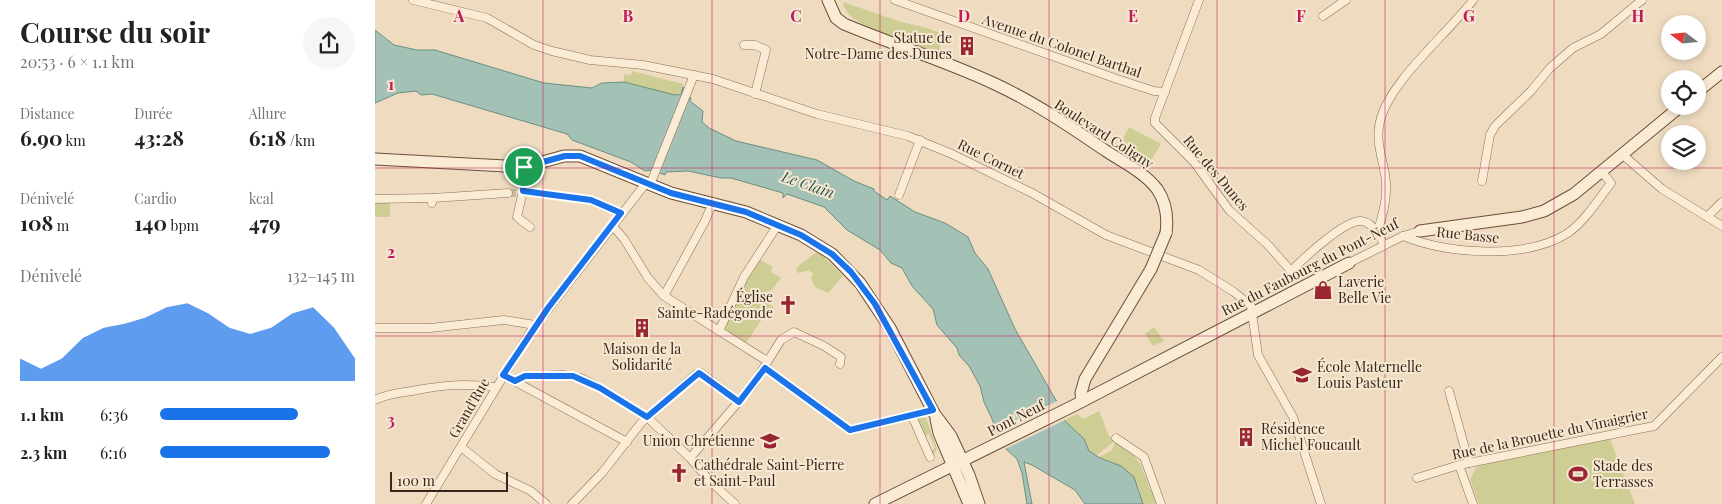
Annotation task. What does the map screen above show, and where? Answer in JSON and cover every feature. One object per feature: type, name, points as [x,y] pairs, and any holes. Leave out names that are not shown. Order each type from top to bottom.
[{"type":"main road","name":"Boulevard Coligny","points":[[828,0],[836,18],[854,28],[956,66],[997,85],[1086,138],[1145,177],[1156,188],[1166,212],[1166,233],[1151,269],[1094,364],[1077,404]]},
{"type":"main road","name":"Boulevard Coligny","points":[[835,0],[840,14],[854,28]]},
{"type":"main road","points":[[1706,85],[1722,72]]},
{"type":"main road","name":"Rue du Faubourg du Pont-Neuf","points":[[1420,231],[1533,215],[1558,204],[1623,155],[1670,115]]},
{"type":"main road","points":[[375,159],[524,167],[565,156],[580,156],[671,193],[713,202],[746,212],[820,246],[851,272],[872,298],[934,411],[939,434],[958,464],[979,504]]},
{"type":"main road","name":"Rue du Faubourg du Pont-Neuf","points":[[1077,404],[1349,263]]},
{"type":"main road","name":"Boulevard Coligny","points":[[1094,364],[1090,381],[1095,393]]},
{"type":"main road","name":"Pont Neuf","points":[[875,504],[1077,404]]},
{"type":"main road","points":[[958,464],[969,504]]},
{"type":"street","name":"Rue Cornet","points":[[413,0],[487,18],[534,45],[560,53],[590,60],[643,65],[694,75],[817,114],[882,128],[920,140],[1032,193],[1106,235],[1199,270],[1249,304],[1253,312]]},
{"type":"street","name":"Avenue du Colonel Barthal","points":[[895,0],[1117,79],[1154,91],[1165,92]]},
{"type":"street","points":[[1165,92],[1199,0]]},
{"type":"street","points":[[1323,16],[1346,0]]},
{"type":"street","points":[[1384,245],[1377,232],[1385,203],[1386,182],[1378,141],[1383,113],[1406,75],[1457,22],[1473,0]]},
{"type":"street","points":[[1482,182],[1490,135],[1495,126],[1561,58],[1573,48],[1601,34],[1642,0]]},
{"type":"street","points":[[743,45],[755,45],[766,50],[755,94]]},
{"type":"street","name":"Grand'Rue","points":[[427,504],[495,387],[535,325],[621,213],[648,184],[655,173],[694,75]]},
{"type":"street","name":"Rue des Dunes","points":[[1165,92],[1155,123],[1194,162],[1229,210],[1268,245],[1291,271],[1329,237],[1357,222],[1366,222],[1377,232]]},
{"type":"street","points":[[899,195],[920,140]]},
{"type":"street","points":[[1623,155],[1662,189],[1722,226]]},
{"type":"street","points":[[524,167],[517,217],[530,227]]},
{"type":"street","name":"Rue Basse","points":[[1403,236],[1417,242],[1489,252],[1522,250],[1541,246],[1573,229],[1589,214],[1611,183],[1601,172]]},
{"type":"street","points":[[521,192],[591,200],[621,213]]},
{"type":"street","points":[[375,199],[432,201],[508,193]]},
{"type":"street","points":[[664,296],[705,221],[713,202]]},
{"type":"street","points":[[1707,217],[1722,202]]},
{"type":"street","points":[[613,225],[648,278],[664,296],[719,330],[850,430],[934,411]]},
{"type":"street","points":[[719,330],[744,276],[777,226]]},
{"type":"street","name":"Rue du Faubourg du Pont-Neuf","points":[[1349,263],[1403,236],[1420,231]]},
{"type":"street","points":[[1253,312],[1258,355],[1293,417],[1321,504]]},
{"type":"street","points":[[375,328],[430,328],[504,320],[535,325]]},
{"type":"street","points":[[690,458],[739,402],[781,340],[794,332],[837,354],[841,357],[839,364]]},
{"type":"street","name":"Rue de la Brouette du Vinaigrier","points":[[1417,478],[1459,465],[1654,426],[1722,357]]},
{"type":"street","points":[[572,504],[602,473],[647,417],[699,373],[739,402]]},
{"type":"street","points":[[503,375],[627,442]]},
{"type":"street","points":[[515,381],[525,376],[573,376],[600,388],[647,417],[735,504]]},
{"type":"street","points":[[375,400],[387,394],[444,385],[470,384],[495,387]]},
{"type":"street","points":[[1449,391],[1469,463]]},
{"type":"street","points":[[911,416],[930,457]]},
{"type":"street","points":[[1116,438],[1144,457],[1161,504]]},
{"type":"street","points":[[461,447],[495,474],[531,491],[546,504]]},
{"type":"street","points":[[1459,465],[1473,504]]},
{"type":"green space","points":[[843,2],[945,35],[938,52],[899,40],[868,27],[856,20],[847,11]]},
{"type":"green space","points":[[632,71],[683,84],[683,91],[675,95],[624,82],[624,74],[631,75]]},
{"type":"green space","points":[[1129,127],[1161,144],[1151,160],[1121,143]]},
{"type":"green space","points":[[375,203],[390,203],[390,217],[375,217]]},
{"type":"green space","points":[[818,251],[843,276],[828,293],[815,287],[811,278],[813,274],[809,270],[799,273],[796,271],[797,267]]},
{"type":"green space","points":[[759,259],[773,267],[771,272],[781,278],[771,291],[767,291],[762,300],[774,307],[768,314],[766,313],[746,343],[726,331],[725,326],[745,282]]},
{"type":"green space","points":[[1154,327],[1164,341],[1153,346],[1145,334]]},
{"type":"green space","points":[[1099,411],[1109,436],[1114,439],[1112,443],[1096,456],[1089,451],[1084,439],[1064,420],[1077,414],[1083,419]]},
{"type":"green space","points":[[920,416],[926,418],[937,448],[933,456],[930,451],[935,448],[929,434],[923,437],[916,421]]},
{"type":"green space","points":[[1610,439],[1635,504],[1479,504],[1470,480],[1477,466]]},
{"type":"green space","points":[[1116,440],[1141,465],[1150,489],[1160,504],[1143,504],[1138,485],[1099,457],[1112,450]]},
{"type":"water","name":"Le Clain","points":[[375,30],[394,45],[417,50],[435,50],[544,83],[592,88],[602,83],[624,82],[675,95],[681,94],[683,87],[683,95],[691,98],[690,101],[703,111],[702,122],[709,128],[736,141],[817,160],[854,181],[874,189],[874,191],[887,200],[890,196],[915,212],[945,223],[968,237],[975,253],[988,269],[1015,329],[1057,402],[1064,420],[1084,439],[1089,451],[1100,458],[1121,466],[1134,477],[1143,504],[1085,504],[1075,490],[1024,462],[1032,504],[1027,504],[1022,473],[1017,459],[1006,449],[995,433],[993,421],[984,402],[980,386],[969,366],[959,355],[957,348],[937,325],[933,309],[912,286],[902,268],[891,263],[880,250],[847,230],[824,207],[787,194],[783,198],[783,193],[731,178],[721,178],[688,171],[666,172],[665,175],[652,170],[645,171],[631,162],[572,140],[567,134],[432,94],[421,95],[416,91],[398,93],[375,103]]},
{"type":"pier","points":[[1059,400],[1067,419],[1003,450],[993,434]]},
{"type":"tunnel","points":[[508,193],[520,193]]},
{"type":"place","name":"Statue de Notre-Dame des Dunes","points":[[967,46]]},
{"type":"place","name":"Laverie Belle Vie","points":[[1323,290]]},
{"type":"place","name":"Église Sainte-Radégonde","points":[[788,305]]},
{"type":"place","name":"Maison de la Solidarité","points":[[642,328]]},
{"type":"place","name":"École Maternelle Louis Pasteur","points":[[1302,375]]},
{"type":"place","name":"Résidence Michel Foucault","points":[[1246,437]]},
{"type":"place","name":"Union Chrétienne","points":[[770,441]]},
{"type":"place","name":"Cathédrale Saint-Pierre et Saint-Paul","points":[[679,473]]},
{"type":"place","name":"Stade des Terrasses","points":[[1578,474]]},
{"type":"route","points":[[569,155],[580,156],[671,193],[713,202],[746,212],[801,235],[820,246],[832,254],[851,272],[872,298],[933,410],[850,430],[765,368],[739,402],[699,373],[647,417],[581,378],[563,375],[525,376],[515,381],[503,375],[529,334],[621,213],[591,200],[523,191],[524,167],[569,155]]}]
